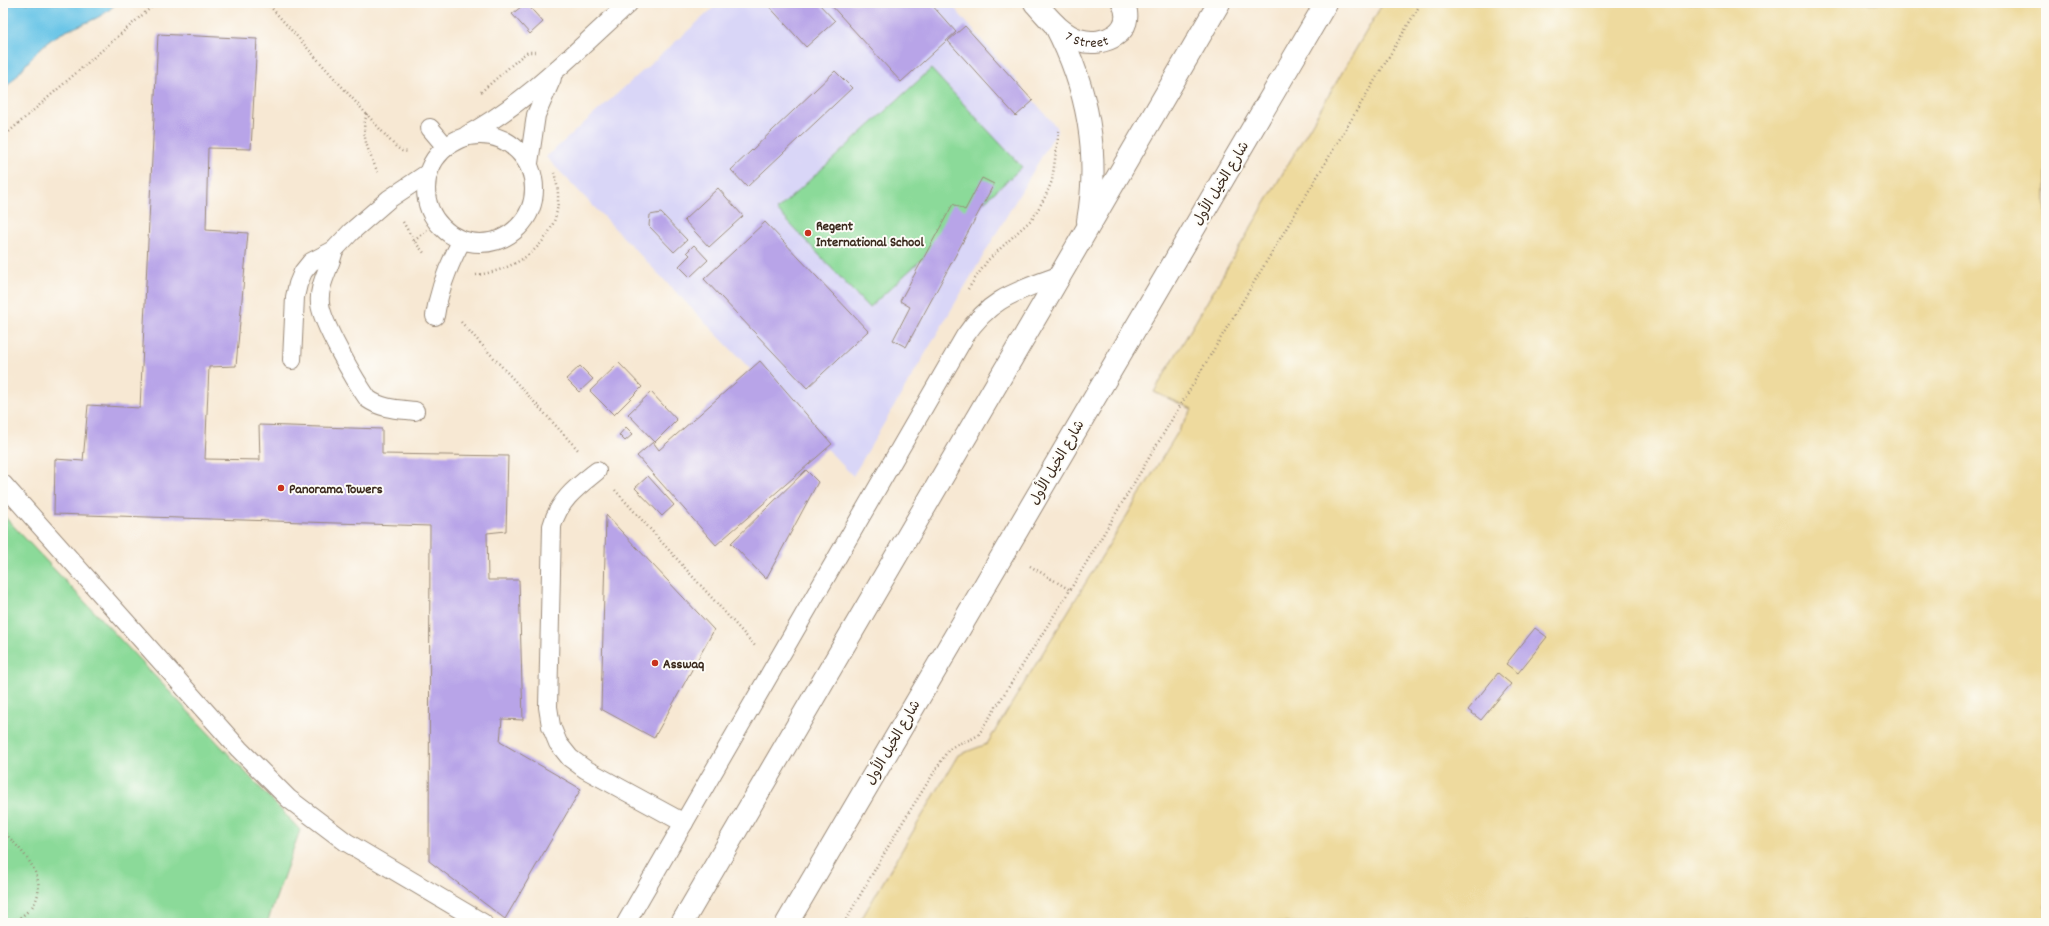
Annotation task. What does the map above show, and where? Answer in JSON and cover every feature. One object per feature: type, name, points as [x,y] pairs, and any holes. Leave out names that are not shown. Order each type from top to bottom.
[{"type":"main road","name":"7 Street","points":[[1035,3],[1055,25],[1067,34],[1080,41],[1095,43],[1109,40],[1120,32],[1125,20],[1123,3]]},
{"type":"main road","points":[[682,923],[1219,3]]},
{"type":"main road","name":"شارع الخيل الأول","points":[[787,923],[1004,550],[1326,3]]},
{"type":"main road","points":[[1055,25],[1073,62],[1085,102],[1092,153],[1090,206],[1086,231]]},
{"type":"lane","points":[[557,69],[536,114],[529,163],[534,181],[534,200],[527,217],[515,231],[498,240],[480,244],[462,240],[448,233],[437,222],[429,207],[426,190],[428,173],[443,137],[511,107],[557,69],[629,3]]},
{"type":"lane","points":[[443,137],[480,134],[499,138],[516,148],[529,163]]},
{"type":"lane","points":[[292,360],[295,297],[303,272],[311,262],[334,250],[389,199],[428,173]]},
{"type":"lane","points":[[435,316],[438,297],[447,271],[462,240]]},
{"type":"lane","points":[[334,250],[320,292],[320,303],[326,323],[368,399],[377,405],[387,408],[415,411]]},
{"type":"lane","points":[[626,923],[773,666],[974,324],[996,302],[1060,275]]},
{"type":"lane","points":[[597,471],[574,489],[564,500],[556,512],[552,526],[548,707],[551,726],[558,743],[575,762],[585,769],[684,823]]},
{"type":"lane","points":[[3,484],[239,749],[289,799],[346,842],[483,923]]},
{"type":"path","points":[[3,137],[156,3]]},
{"type":"path","points":[[267,3],[366,114],[402,151],[415,151],[443,137]]},
{"type":"path","points":[[844,923],[899,828],[947,752],[958,742],[970,740],[979,734],[1070,590],[1421,3]]},
{"type":"path","points":[[476,97],[528,52],[534,51],[540,53],[557,69]]},
{"type":"path","points":[[967,291],[988,260],[1033,218],[1052,181],[1061,121],[1085,102]]},
{"type":"path","points":[[366,114],[364,123],[366,143],[389,199],[414,241],[423,253],[447,271],[469,276],[497,271],[530,254],[541,244],[550,231],[556,216],[558,204],[556,181],[552,166]]},
{"type":"path","points":[[414,241],[437,222]]},
{"type":"path","points":[[438,297],[773,666]]},
{"type":"path","points":[[1004,550],[1070,590]]},
{"type":"path","points":[[3,831],[33,867],[40,880],[38,894],[31,908],[13,923]]},
{"type":"shaded area","name":"Regent International School","points":[[719,3],[950,3],[1058,129],[853,476],[546,157]]},
{"type":"green space","points":[[931,69],[1022,167],[869,308],[777,210]]},
{"type":"green space","points":[[3,515],[300,830],[267,923],[3,923]]},
{"type":"sand","points":[[1383,3],[2046,3],[2046,923],[859,923],[958,755],[987,744],[1192,409],[1154,392]]},
{"type":"water","points":[[3,3],[116,3],[105,13],[51,39],[36,53],[3,90]]},
{"type":"building","points":[[526,3],[543,22],[530,34],[512,14]]},
{"type":"building","points":[[766,3],[818,3],[835,21],[806,47]]},
{"type":"building","points":[[829,3],[930,3],[956,32],[901,82]]},
{"type":"building","points":[[965,26],[1033,101],[1016,116],[948,41]]},
{"type":"building","name":"Panorama Towers","points":[[158,34],[257,39],[251,149],[208,148],[206,230],[248,233],[236,366],[209,367],[205,459],[260,460],[259,425],[382,429],[382,454],[508,456],[506,531],[487,533],[488,580],[519,580],[523,720],[502,719],[500,742],[581,789],[505,919],[429,861],[430,526],[54,514],[55,459],[83,461],[88,405],[140,408]]},
{"type":"building","points":[[835,71],[852,88],[747,187],[731,170]]},
{"type":"building","points":[[982,178],[994,184],[906,347],[893,340],[910,307],[900,301],[953,204],[965,210]]},
{"type":"building","points":[[718,188],[743,216],[709,247],[684,220]]},
{"type":"building","points":[[661,213],[687,240],[674,252],[649,226],[650,215]]},
{"type":"building","points":[[765,222],[868,331],[807,388],[704,279]]},
{"type":"building","points":[[694,245],[708,260],[690,277],[679,266],[690,255],[687,252]]},
{"type":"building","points":[[760,361],[832,444],[716,545],[637,456],[653,442],[659,450]]},
{"type":"building","points":[[619,363],[642,387],[614,415],[590,391]]},
{"type":"building","points":[[580,366],[593,379],[579,392],[566,379]]},
{"type":"building","points":[[651,392],[677,420],[655,442],[628,414]]},
{"type":"building","points":[[626,427],[633,434],[625,441],[619,435]]},
{"type":"building","points":[[806,470],[818,482],[766,579],[731,543]]},
{"type":"building","points":[[648,476],[674,505],[662,516],[635,488]]},
{"type":"building","points":[[606,515],[714,630],[654,738],[601,709]]},
{"type":"building","points":[[1535,628],[1547,637],[1518,673],[1506,664]]},
{"type":"building","points":[[1498,673],[1511,684],[1481,720],[1468,710]]},
{"type":"place","name":"Regent International School","points":[[808,233]]},
{"type":"place","name":"Panorama Towers","points":[[281,488]]},
{"type":"place","name":"Asswaq","points":[[655,663]]}]
